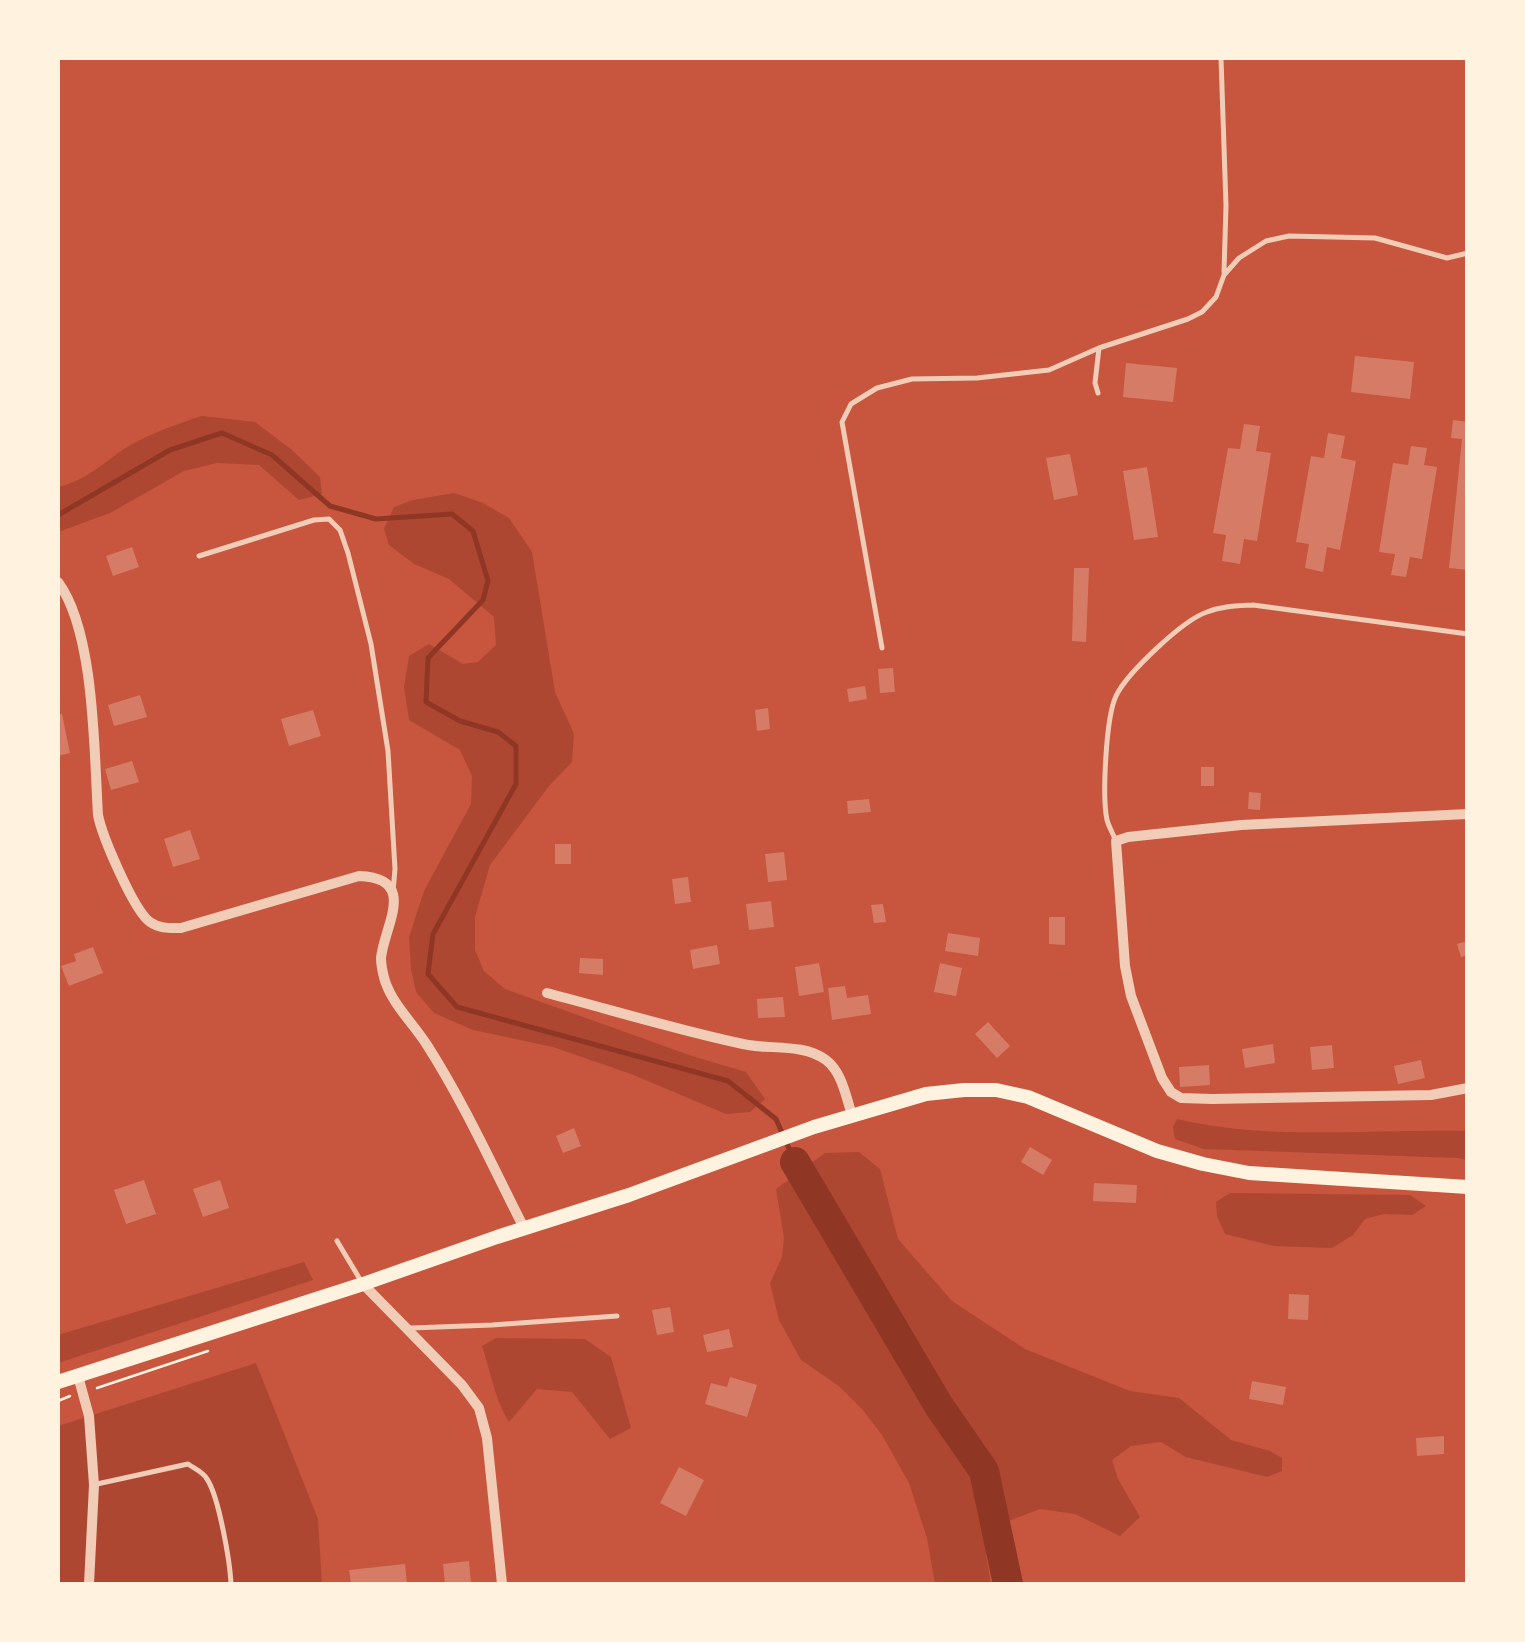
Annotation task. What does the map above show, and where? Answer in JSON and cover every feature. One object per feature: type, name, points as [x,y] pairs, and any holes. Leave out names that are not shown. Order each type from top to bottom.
[{"type":"main road","points":[[58,1382],[629,1195],[814,1127],[926,1094],[996,1090],[1028,1096],[1158,1150],[1250,1173],[1468,1188]]},
{"type":"street","points":[[58,582],[74,610],[91,689],[101,830],[138,908],[148,921],[161,928],[181,928],[359,876],[374,876],[384,882],[393,895],[394,914],[381,959],[385,982],[426,1044],[524,1228]]},
{"type":"street","points":[[1468,814],[1242,825],[1128,837],[1116,842],[1125,966],[1131,996],[1171,1092],[1180,1098],[1232,1099],[1431,1095],[1468,1088]]},
{"type":"street","points":[[546,993],[745,1045],[816,1054],[837,1071],[852,1115]]},
{"type":"street","points":[[363,1284],[462,1385],[478,1408],[487,1438],[502,1584]]},
{"type":"street","points":[[78,1376],[89,1416],[94,1485],[89,1584]]},
{"type":"lane","points":[[882,648],[842,422],[851,404],[877,388],[912,379],[977,378],[1049,370],[1202,312],[1216,297],[1224,274],[1221,58]]},
{"type":"lane","points":[[1224,274],[1239,258],[1266,241],[1289,236],[1375,238],[1447,258],[1468,253]]},
{"type":"lane","points":[[1098,392],[1095,383],[1099,348]]},
{"type":"lane","points":[[198,556],[314,520],[329,520],[340,530],[371,644],[388,751],[396,868],[393,895]]},
{"type":"lane","points":[[1116,842],[1106,806],[1109,722],[1115,697],[1126,680],[1180,627],[1204,612],[1253,605],[1468,634]]},
{"type":"lane","points":[[338,1241],[363,1284]]},
{"type":"lane","points":[[406,1328],[618,1316]]},
{"type":"lane","points":[[94,1485],[188,1464],[206,1475],[213,1491],[232,1584]]},
{"type":"shaded area","points":[[202,416],[255,422],[320,477],[322,494],[299,500],[259,465],[217,463],[184,471],[110,513],[58,532],[58,487],[86,476],[145,437]]},
{"type":"shaded area","points":[[454,493],[509,518],[532,552],[555,692],[574,734],[572,762],[549,786],[490,865],[475,917],[475,950],[484,971],[505,989],[746,1072],[765,1099],[750,1112],[726,1114],[553,1047],[473,1030],[434,1013],[416,992],[409,937],[424,891],[471,804],[472,776],[460,750],[409,720],[404,687],[409,656],[429,644],[463,664],[478,662],[496,645],[494,617],[449,579],[414,564],[389,545],[384,529],[394,507]]},
{"type":"shaded area","points":[[1177,1119],[1284,1132],[1467,1131],[1467,1160],[1204,1149],[1175,1139],[1173,1127]]},
{"type":"shaded area","points":[[859,1152],[880,1169],[898,1239],[952,1301],[1025,1349],[1130,1391],[1179,1398],[1231,1440],[1282,1458],[1282,1471],[1267,1477],[1186,1457],[1161,1442],[1131,1446],[1112,1460],[1140,1517],[1120,1536],[1075,1514],[1040,1509],[998,1525],[986,1556],[991,1584],[935,1584],[927,1538],[909,1483],[862,1409],[840,1387],[801,1360],[779,1320],[770,1283],[782,1257],[784,1238],[776,1189],[825,1153]]},
{"type":"shaded area","points":[[1230,1193],[1410,1195],[1426,1206],[1412,1215],[1384,1214],[1365,1219],[1353,1235],[1332,1248],[1274,1246],[1225,1234],[1216,1202]]},
{"type":"shaded area","points":[[304,1262],[313,1280],[58,1363],[58,1335]]},
{"type":"shaded area","points":[[496,1338],[585,1339],[611,1357],[631,1428],[610,1439],[572,1392],[537,1389],[509,1422],[482,1346]]},
{"type":"shaded area","points":[[256,1363],[318,1519],[322,1584],[58,1584],[58,1426]]},
{"type":"building","points":[[1355,356],[1414,362],[1410,399],[1351,392]]},
{"type":"building","points":[[1126,363],[1177,368],[1173,402],[1123,397]]},
{"type":"building","points":[[1453,420],[1468,422],[1468,570],[1449,568],[1462,439],[1451,438]]},
{"type":"building","points":[[1244,424],[1260,426],[1256,451],[1271,453],[1257,541],[1244,539],[1240,564],[1222,561],[1226,535],[1213,533],[1228,448],[1240,449]]},
{"type":"building","points":[[1328,433],[1345,436],[1341,458],[1356,461],[1340,550],[1327,547],[1323,572],[1305,568],[1309,544],[1296,542],[1311,456],[1324,458]]},
{"type":"building","points":[[1411,446],[1427,448],[1424,465],[1437,467],[1422,559],[1410,557],[1406,577],[1391,575],[1395,554],[1379,552],[1393,463],[1408,465]]},
{"type":"building","points":[[1070,454],[1078,495],[1054,500],[1046,458]]},
{"type":"building","points":[[1147,467],[1158,537],[1134,540],[1123,471]]},
{"type":"building","points":[[132,547],[139,567],[113,576],[106,556]]},
{"type":"building","points":[[1074,568],[1089,568],[1086,642],[1072,641]]},
{"type":"building","points":[[893,668],[895,692],[880,693],[878,669]]},
{"type":"building","points":[[865,686],[867,699],[849,702],[847,689]]},
{"type":"building","points":[[140,695],[147,717],[114,726],[108,705]]},
{"type":"building","points":[[768,708],[770,729],[757,731],[755,710]]},
{"type":"building","points":[[313,710],[321,736],[289,746],[281,719]]},
{"type":"building","points":[[62,714],[70,753],[58,756],[58,715]]},
{"type":"building","points":[[132,761],[139,782],[111,790],[105,769]]},
{"type":"building","points":[[1201,767],[1214,767],[1214,786],[1201,786]]},
{"type":"building","points":[[1249,792],[1261,793],[1260,810],[1248,809]]},
{"type":"building","points":[[869,799],[871,812],[848,814],[847,801]]},
{"type":"building","points":[[190,830],[200,859],[173,867],[164,839]]},
{"type":"building","points":[[555,844],[571,844],[571,864],[555,864]]},
{"type":"building","points":[[784,852],[787,880],[768,882],[765,854]]},
{"type":"building","points":[[688,877],[691,902],[675,904],[672,879]]},
{"type":"building","points":[[771,901],[774,927],[749,930],[746,904]]},
{"type":"building","points":[[883,904],[886,922],[874,923],[871,905]]},
{"type":"building","points":[[1049,917],[1065,917],[1065,945],[1049,944]]},
{"type":"building","points":[[948,933],[980,938],[978,956],[945,951]]},
{"type":"building","points":[[1468,941],[1468,955],[1461,957],[1457,944]]},
{"type":"building","points":[[717,945],[720,964],[693,969],[690,950]]},
{"type":"building","points":[[93,947],[103,973],[69,986],[61,966],[76,961],[74,954]]},
{"type":"building","points":[[580,958],[603,959],[603,975],[579,973]]},
{"type":"building","points":[[819,963],[824,992],[799,996],[795,967]]},
{"type":"building","points":[[940,963],[962,968],[956,996],[934,992]]},
{"type":"building","points":[[845,986],[847,998],[868,995],[871,1014],[832,1020],[828,988]]},
{"type":"building","points":[[783,997],[785,1017],[758,1018],[757,999]]},
{"type":"building","points":[[988,1022],[1010,1046],[997,1058],[975,1034]]},
{"type":"building","points":[[1273,1044],[1275,1063],[1245,1068],[1242,1049]]},
{"type":"building","points":[[1332,1045],[1334,1068],[1312,1070],[1310,1047]]},
{"type":"building","points":[[1421,1060],[1425,1078],[1398,1084],[1394,1066]]},
{"type":"building","points":[[1209,1065],[1210,1085],[1180,1087],[1179,1067]]},
{"type":"building","points":[[574,1128],[581,1146],[563,1153],[556,1136]]},
{"type":"building","points":[[1030,1147],[1052,1160],[1043,1175],[1021,1162]]},
{"type":"building","points":[[144,1180],[156,1214],[126,1224],[114,1190]]},
{"type":"building","points":[[220,1180],[229,1208],[203,1217],[193,1189]]},
{"type":"building","points":[[1094,1183],[1137,1185],[1136,1203],[1093,1201]]},
{"type":"building","points":[[1289,1294],[1309,1295],[1308,1320],[1288,1319]]},
{"type":"building","points":[[670,1307],[674,1332],[657,1335],[652,1310]]},
{"type":"building","points":[[729,1329],[733,1347],[707,1352],[703,1335]]},
{"type":"building","points":[[730,1377],[757,1385],[747,1417],[705,1404],[711,1383],[727,1387]]},
{"type":"building","points":[[1252,1381],[1286,1387],[1283,1405],[1249,1399]]},
{"type":"building","points":[[1444,1436],[1444,1454],[1417,1456],[1416,1438]]},
{"type":"building","points":[[679,1467],[704,1480],[686,1516],[660,1503]]},
{"type":"building","points":[[469,1561],[471,1583],[445,1584],[443,1564]]},
{"type":"building","points":[[405,1564],[407,1584],[351,1584],[349,1570]]},
{"type":"waterway","points":[[58,515],[170,450],[222,433],[272,455],[330,506],[376,519],[452,514],[473,531],[488,581],[483,600],[428,658],[426,702],[460,721],[498,732],[516,746],[516,784],[433,934],[428,974],[457,1007],[728,1081],[776,1119],[795,1162]]},
{"type":"waterway","points":[[795,1162],[939,1406],[984,1471],[1008,1584]]}]
